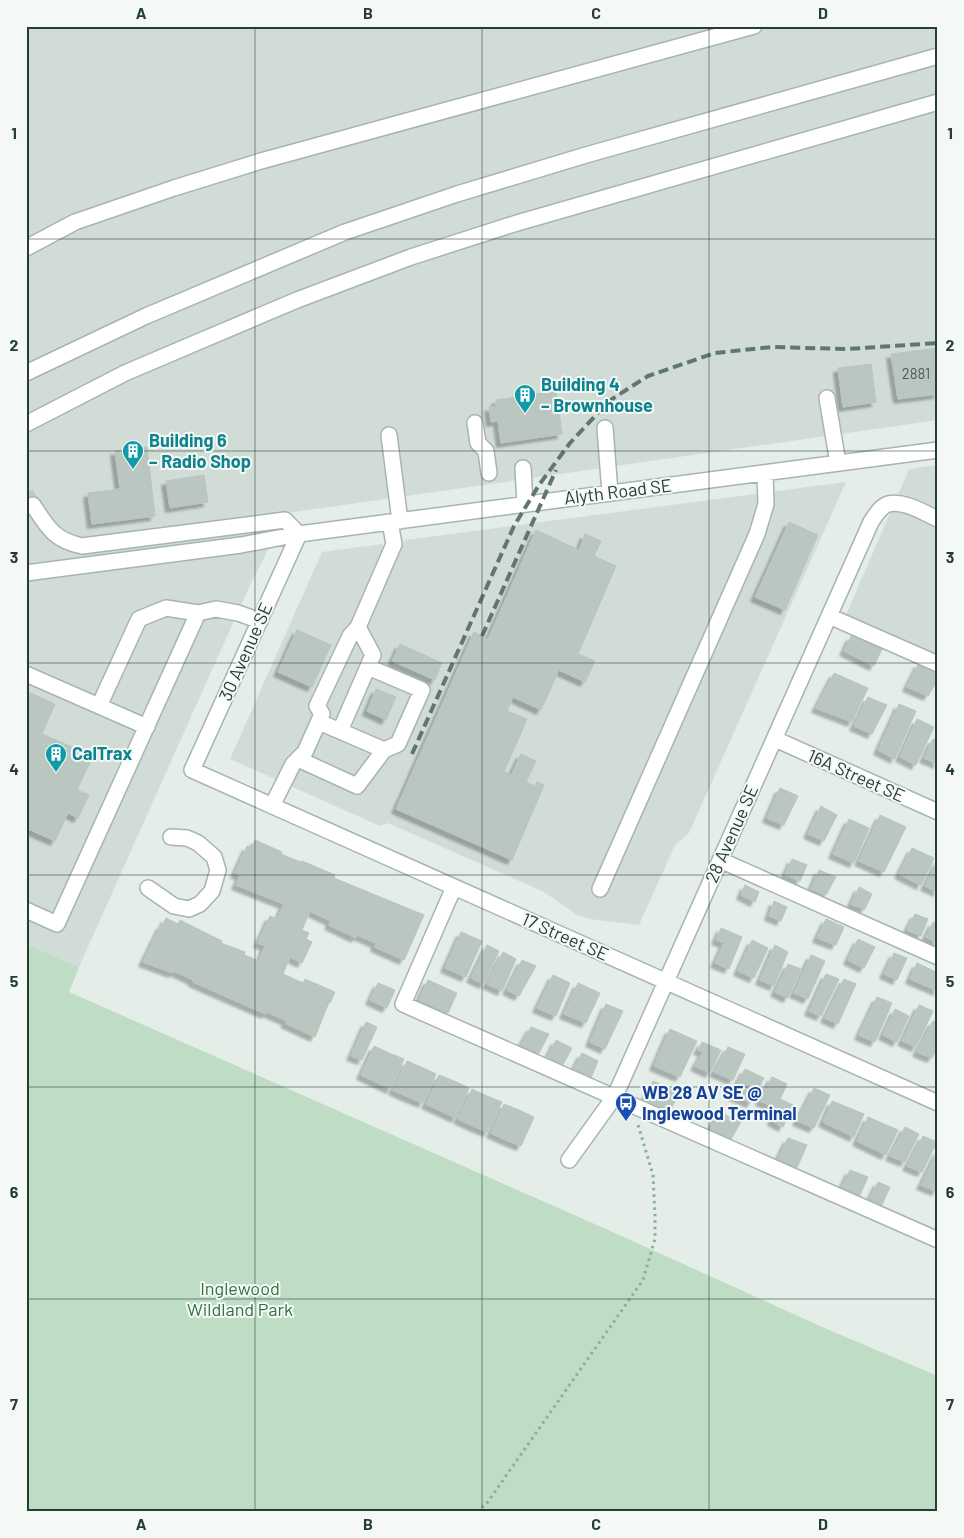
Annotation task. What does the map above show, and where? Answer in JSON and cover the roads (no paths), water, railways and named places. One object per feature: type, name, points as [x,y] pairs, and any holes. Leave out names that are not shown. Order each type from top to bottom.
[{"type":"street","points":[[26,248],[75,222],[252,164],[754,26]]},
{"type":"street","points":[[26,373],[146,316],[345,232],[457,194],[586,155],[938,56]]},
{"type":"street","points":[[26,424],[125,373],[186,346],[297,300],[411,257],[517,223],[938,102]]},
{"type":"street","points":[[827,398],[838,463]]},
{"type":"street","points":[[475,423],[478,443],[486,451],[489,473]]},
{"type":"street","points":[[605,428],[610,493]]},
{"type":"street","points":[[272,806],[293,764],[305,752],[319,722],[322,714],[317,706],[350,636],[358,627],[394,544],[395,521],[389,435]]},
{"type":"street","name":"Alyth Road SE","points":[[26,573],[231,546],[299,534],[395,521],[938,450]]},
{"type":"street","points":[[523,468],[525,504]]},
{"type":"street","points":[[600,889],[757,534],[766,504],[765,473]]},
{"type":"street","name":"28 Avenue SE","points":[[569,1160],[615,1096],[871,522],[878,511],[887,504],[912,507],[938,519]]},
{"type":"street","points":[[33,505],[50,531],[65,541],[82,546],[285,520],[299,534]]},
{"type":"street","name":"30 Avenue SE","points":[[192,770],[299,534]]},
{"type":"street","points":[[99,706],[139,619],[166,608],[198,613],[216,609],[238,613],[260,621]]},
{"type":"street","points":[[26,910],[57,924],[198,613]]},
{"type":"street","points":[[830,616],[938,664]]},
{"type":"street","points":[[340,731],[373,655],[358,627]]},
{"type":"street","points":[[298,760],[357,786],[384,750],[398,744],[422,690],[368,667]]},
{"type":"street","points":[[26,674],[147,727]]},
{"type":"street","points":[[319,722],[384,750]]},
{"type":"street","name":"16A Street SE","points":[[775,739],[938,812]]},
{"type":"street","name":"17 Street SE","points":[[192,770],[938,1102]]},
{"type":"street","points":[[148,888],[174,906],[189,909],[200,904],[212,891],[218,870],[214,856],[198,843],[187,838],[171,837]]},
{"type":"street","points":[[720,860],[938,957]]},
{"type":"street","points":[[454,887],[403,1004],[938,1240]]},
{"type":"tunnel","points":[[26,493],[33,505]]},
{"type":"railway","points":[[412,754],[514,526],[539,485],[570,443],[609,401],[648,376],[715,353],[772,347],[847,349],[938,343]]},
{"type":"railway","points":[[482,636],[556,470]]},
{"type":"place","name":"Building 4 – Brownhouse","points":[[525,414]]},
{"type":"place","name":"Building 6 – Radio Shop","points":[[133,470]]},
{"type":"place","name":"CalTrax","points":[[56,773]]},
{"type":"place","name":"WB 28 AV SE @ Inglewood Terminal","points":[[626,1122]]},
{"type":"park label","name":"Inglewood Wildland Park","points":[[240,1299]]}]
